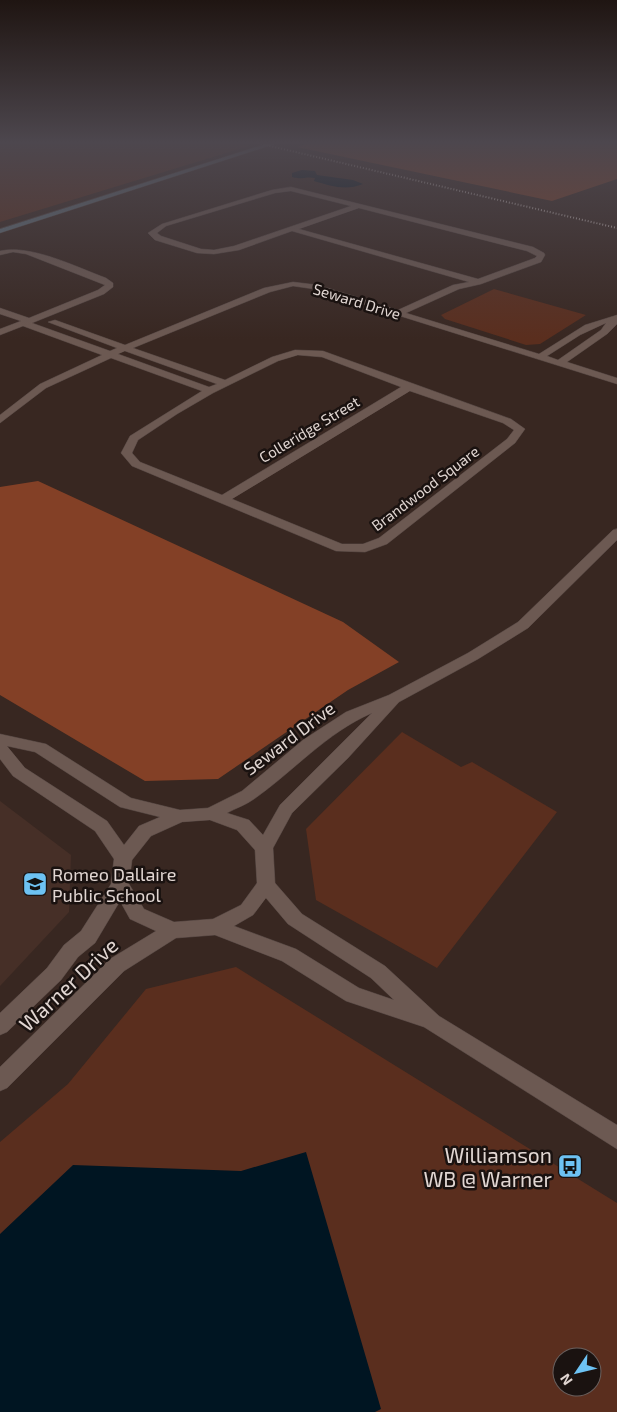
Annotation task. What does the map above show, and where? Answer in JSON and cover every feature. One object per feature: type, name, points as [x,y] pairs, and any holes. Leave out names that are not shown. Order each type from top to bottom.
[{"type":"street","points":[[0,231],[75,207]]},
{"type":"street","points":[[223,207],[164,225],[152,233],[158,238],[200,252],[214,252],[236,248],[355,207]]},
{"type":"street","points":[[362,207],[530,249],[541,255],[538,260],[478,282],[456,287],[398,313]]},
{"type":"street","points":[[293,229],[478,282]]},
{"type":"street","points":[[0,253],[13,250],[27,252],[103,280],[110,285],[102,292],[0,332]]},
{"type":"street","points":[[412,317],[474,288],[478,282]]},
{"type":"street","name":"Seward Drive","points":[[0,420],[43,386],[111,354],[267,290],[293,284],[315,287],[617,381]]},
{"type":"street","points":[[0,311],[210,391]]},
{"type":"street","points":[[39,317],[225,383]]},
{"type":"street","points":[[539,358],[588,327],[615,319]]},
{"type":"street","points":[[558,364],[604,332],[615,319]]},
{"type":"street","name":"Brandwood Square","points":[[298,352],[322,354],[409,387],[507,421],[520,429],[511,442],[383,541],[365,548],[340,548],[136,464],[126,453],[134,438],[173,412],[225,383],[275,359],[298,352]]},
{"type":"street","name":"Colleridge Street","points":[[224,499],[409,387]]},
{"type":"street","name":"Seward Drive","points":[[211,814],[248,795],[309,744],[351,716],[394,698],[472,656],[523,625],[617,533]]},
{"type":"street","name":"Seward Drive","points":[[264,848],[286,809],[342,754],[394,698]]},
{"type":"street","points":[[0,739],[40,748],[126,804],[180,816],[211,814],[243,825],[264,848],[266,884],[295,919],[378,972],[432,1022],[617,1138]]},
{"type":"street","points":[[0,748],[19,772],[101,826],[123,858]]},
{"type":"street","points":[[180,816],[145,831],[123,858],[120,886],[138,914],[173,930],[216,927],[247,910],[266,884]]},
{"type":"street","name":"Warner Drive","points":[[0,1026],[54,974],[71,951],[88,937],[120,886]]},
{"type":"street","points":[[216,927],[289,955],[353,995],[432,1022]]},
{"type":"street","name":"Warner Drive","points":[[0,1081],[117,964],[173,930]]},
{"type":"shaded area","points":[[0,207],[49,207],[0,222]]},
{"type":"shaded area","points":[[494,289],[586,315],[540,344],[526,345],[445,319],[441,315]]},
{"type":"shaded area","points":[[38,481],[343,622],[399,662],[348,690],[218,779],[145,781],[0,695],[0,487]]},
{"type":"shaded area","points":[[402,732],[461,767],[472,762],[557,812],[437,968],[316,900],[306,829]]},
{"type":"shaded area","name":"Romeo Dallaire Public School","points":[[0,801],[71,855],[69,912],[0,986]]},
{"type":"shaded area","points":[[236,967],[617,1203],[617,1412],[0,1412],[0,1142],[68,1084],[146,989]]},
{"type":"water","points":[[306,1152],[381,1409],[375,1412],[0,1412],[0,1234],[73,1165],[241,1171]]},
{"type":"railway","points":[[528,207],[617,228]]},
{"type":"place","name":"Romeo Dallaire Public School","points":[[35,884]]},
{"type":"place","name":"Williamson WB @ Warner","points":[[570,1166]]}]
